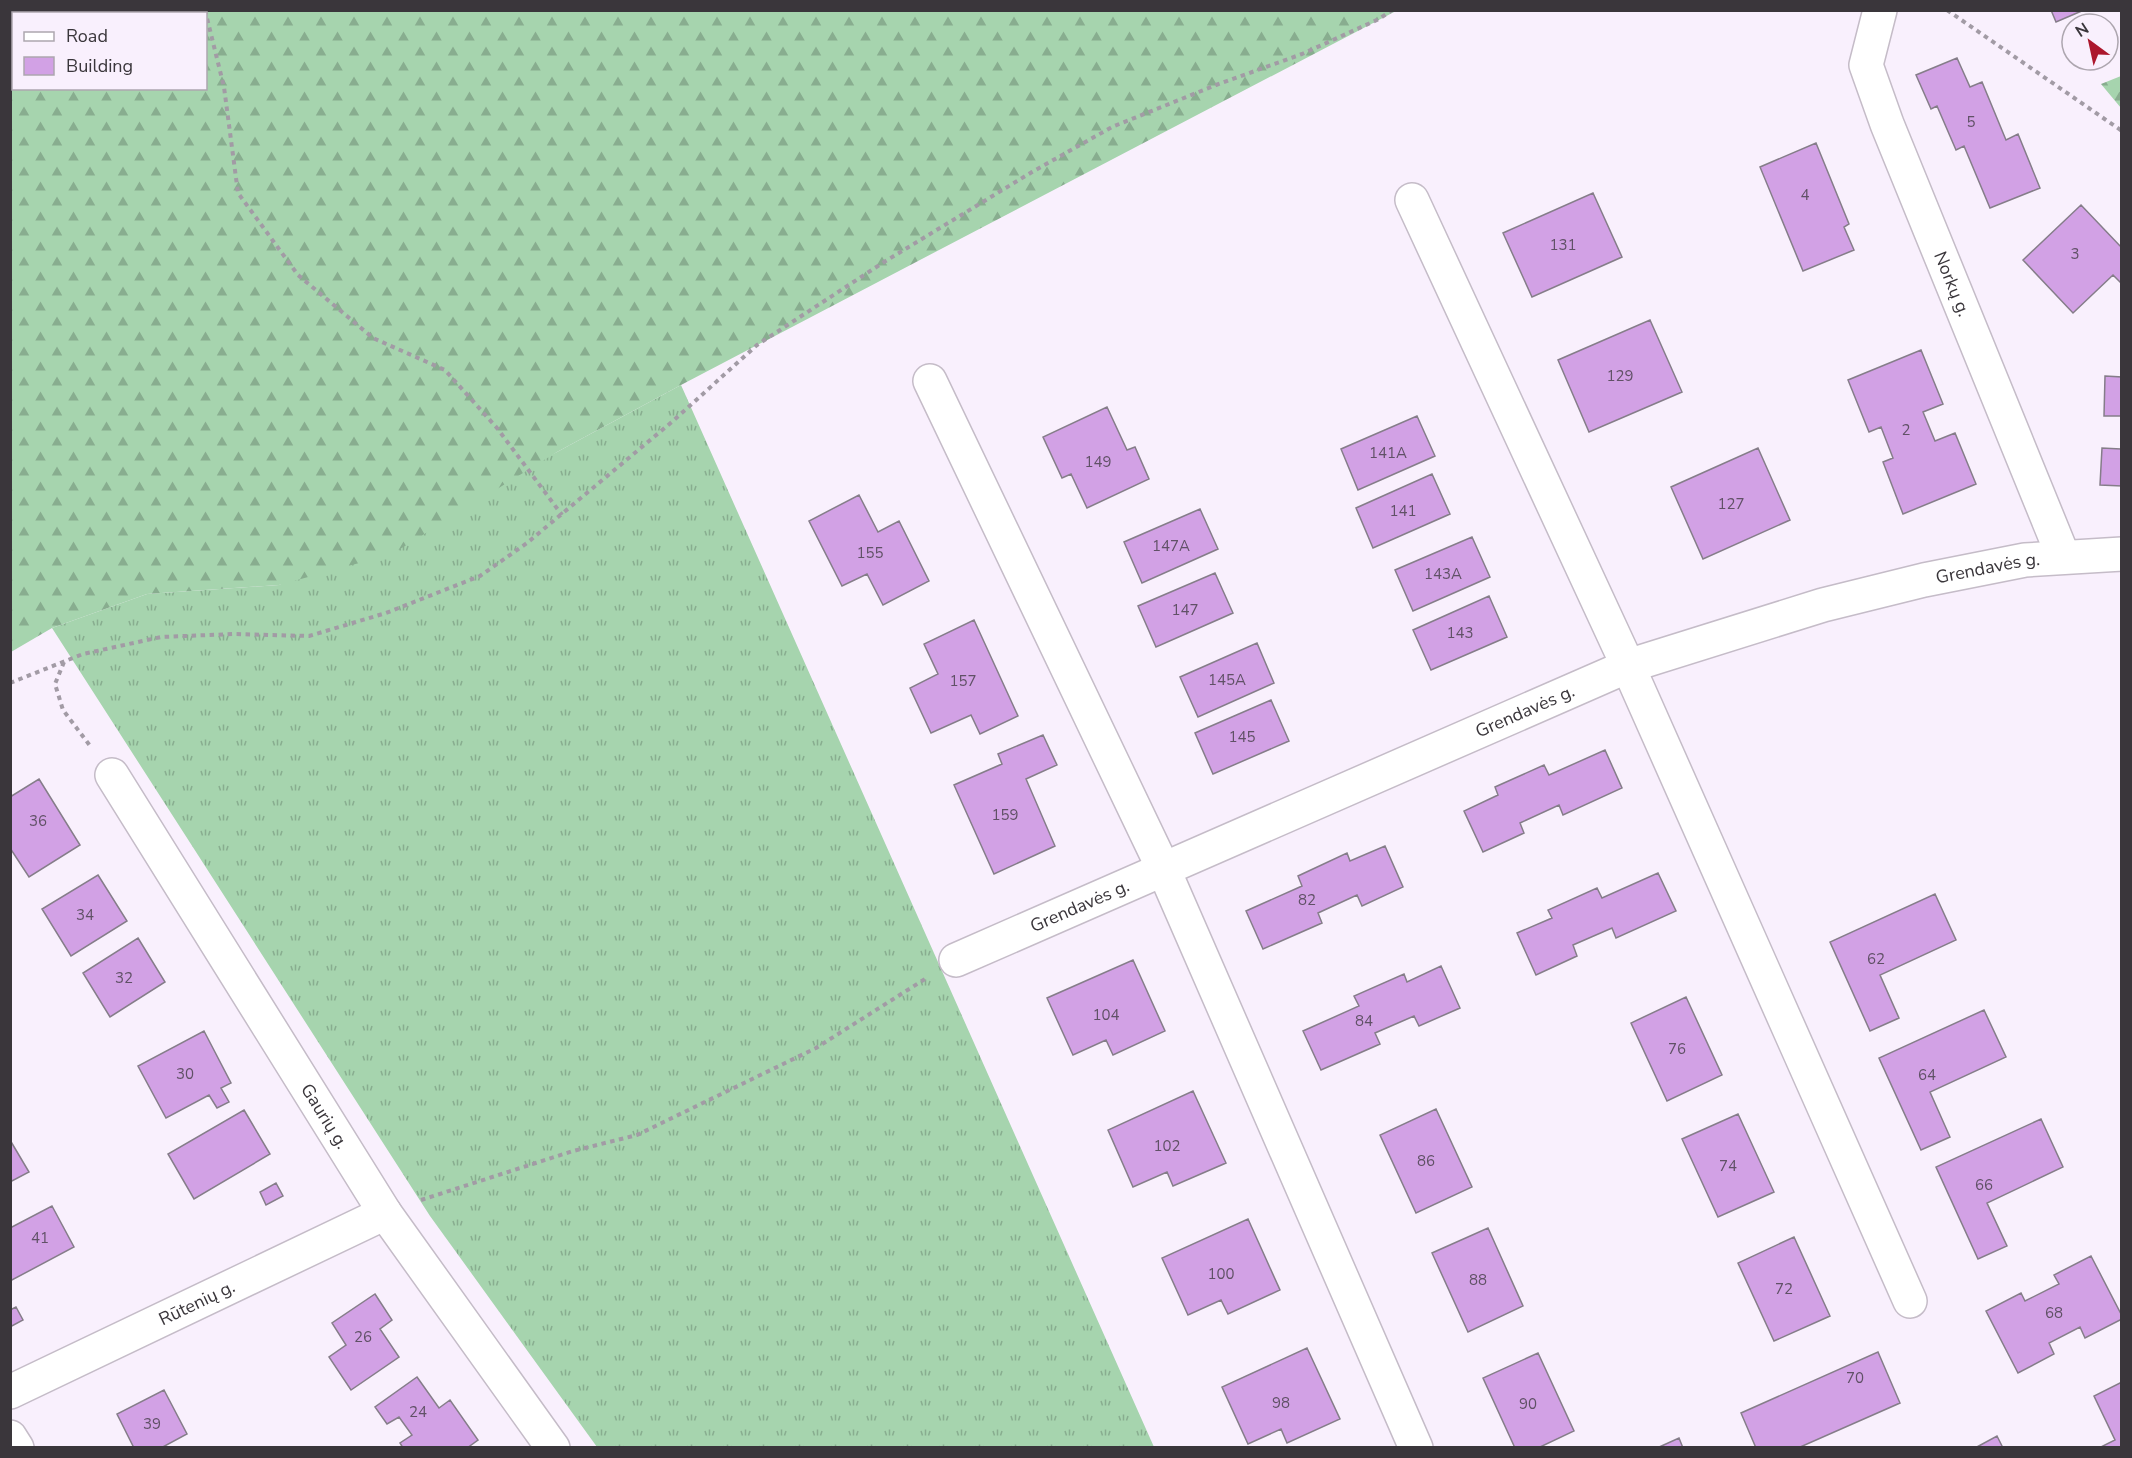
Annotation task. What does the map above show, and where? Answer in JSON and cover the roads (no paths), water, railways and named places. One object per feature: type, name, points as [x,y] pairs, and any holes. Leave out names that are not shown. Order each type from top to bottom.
[{"type":"street","name":"Norkų g.","points":[[1880,10],[1866,65],[1887,124],[2062,556]]},
{"type":"street","points":[[1412,200],[1628,666],[1910,1301]]},
{"type":"street","points":[[930,381],[1163,868],[1416,1448]]},
{"type":"street","name":"Grendavės g.","points":[[956,960],[1628,666],[1823,605],[1924,580],[2025,560],[2121,554]]},
{"type":"street","name":"Gaurių g.","points":[[112,775],[385,1213],[553,1448]]},
{"type":"street","name":"Rūtenių g.","points":[[10,1392],[385,1213]]},
{"type":"street","points":[[10,1437],[17,1448]]}]
